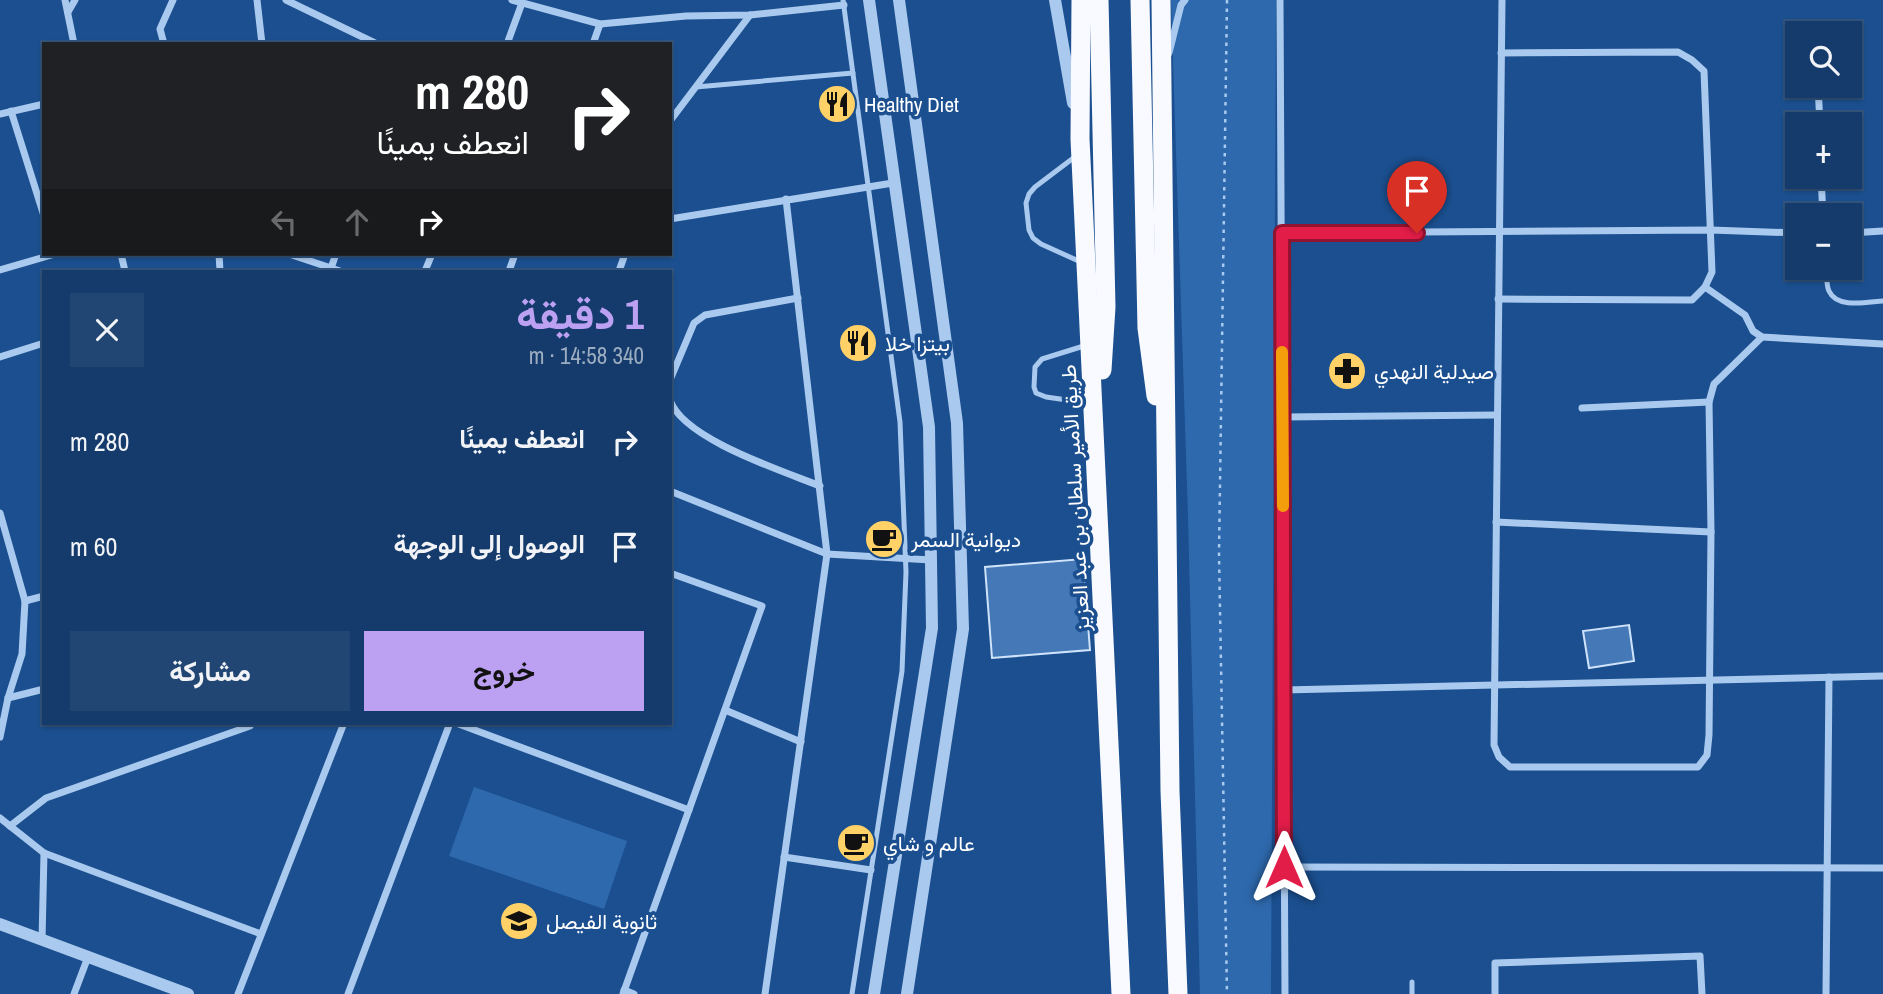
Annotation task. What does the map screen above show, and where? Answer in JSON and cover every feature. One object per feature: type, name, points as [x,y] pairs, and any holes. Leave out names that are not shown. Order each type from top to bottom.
[{"type":"highway","name":"طريق الأمير سلطان بن عبد العزيز","points":[[1081,0],[1080,145],[1121,994]]},
{"type":"highway","points":[[1097,472],[1106,307],[1099,0]]},
{"type":"highway","points":[[1140,0],[1147,328],[1167,487]]},
{"type":"highway","points":[[1161,0],[1170,791],[1178,994]]},
{"type":"street","points":[[65,0],[74,42]]},
{"type":"street","points":[[68,13],[75,0]]},
{"type":"street","points":[[163,42],[159,29],[173,0]]},
{"type":"street","points":[[257,0],[262,42]]},
{"type":"street","points":[[286,0],[373,42]]},
{"type":"street","points":[[512,0],[600,24],[686,16],[750,15],[844,2]]},
{"type":"street","points":[[869,0],[929,427],[932,628],[874,994]]},
{"type":"street","points":[[899,0],[957,423],[963,629],[907,994]]},
{"type":"street","points":[[1055,0],[1080,145]]},
{"type":"street","points":[[1163,81],[1181,5],[1185,0]]},
{"type":"street","points":[[1280,0],[1285,994]]},
{"type":"street","points":[[1502,0],[1494,745],[1499,757],[1510,767],[1698,768],[1707,755],[1711,532],[1709,402],[1714,384],[1762,337]]},
{"type":"street","points":[[508,42],[522,4]]},
{"type":"street","points":[[672,118],[750,15]]},
{"type":"street","points":[[594,42],[600,24]]},
{"type":"street","points":[[1498,299],[1692,300],[1705,287],[1712,272],[1704,72],[1692,60],[1678,52],[1501,53]]},
{"type":"street","points":[[0,114],[42,104]]},
{"type":"street","points":[[11,111],[42,210]]},
{"type":"street","points":[[672,219],[893,183]]},
{"type":"street","points":[[765,994],[827,554],[786,200]]},
{"type":"street","points":[[1282,233],[1711,230],[1785,233]]},
{"type":"street","points":[[1862,232],[1883,231]]},
{"type":"street","points":[[0,270],[48,256]]},
{"type":"street","points":[[295,256],[337,270]]},
{"type":"street","points":[[331,268],[335,256]]},
{"type":"street","points":[[1705,287],[1745,315],[1753,331],[1762,337],[1883,344]]},
{"type":"street","points":[[672,375],[694,323],[705,315],[798,298]]},
{"type":"street","points":[[0,357],[42,344]]},
{"type":"street","points":[[1582,408],[1709,402]]},
{"type":"street","points":[[672,406],[700,433],[741,454],[820,486]]},
{"type":"street","points":[[1282,417],[1497,415]]},
{"type":"street","points":[[672,492],[827,554],[931,560]]},
{"type":"street","points":[[0,513],[25,601],[22,654],[8,698],[0,737]]},
{"type":"street","points":[[1496,522],[1711,532]]},
{"type":"street","points":[[634,994],[623,992],[762,606],[672,574]]},
{"type":"street","points":[[25,601],[42,597]]},
{"type":"street","points":[[1284,690],[1883,676]]},
{"type":"street","points":[[1826,994],[1829,677]]},
{"type":"street","points":[[8,698],[42,690]]},
{"type":"street","points":[[725,710],[801,742]]},
{"type":"street","points":[[238,994],[343,725]]},
{"type":"street","points":[[348,994],[449,725]]},
{"type":"street","points":[[461,725],[689,810]]},
{"type":"street","points":[[10,826],[46,797],[250,726]]},
{"type":"street","points":[[0,818],[44,853],[261,934]]},
{"type":"street","points":[[42,940],[44,853]]},
{"type":"street","points":[[784,857],[871,870]]},
{"type":"street","points":[[1284,867],[1883,868]]},
{"type":"street","points":[[0,924],[188,994]]},
{"type":"street","points":[[1495,994],[1495,963],[1700,956],[1702,994]]},
{"type":"street","points":[[74,994],[88,957]]},
{"type":"lane","points":[[844,2],[900,422],[906,559],[902,671],[852,994]]},
{"type":"lane","points":[[696,87],[853,73]]},
{"type":"lane","points":[[1080,145],[1035,187],[1026,203],[1029,230],[1033,239],[1086,264]]},
{"type":"lane","points":[[1828,280],[1829,290],[1837,300],[1850,303],[1883,301]]},
{"type":"lane","points":[[1090,344],[1042,359],[1035,367],[1034,387],[1037,393],[1046,397],[1093,404]]},
{"type":"lane","points":[[1412,982],[1412,994]]},
{"type":"path","points":[[1227,0],[1219,554],[1227,994]]},
{"type":"shaded area","points":[[1171,0],[1276,0],[1271,994],[1200,994]]},
{"type":"shaded area","points":[[474,787],[627,841],[604,909],[449,856]]},
{"type":"building","points":[[1083,559],[1090,650],[992,658],[985,567]]},
{"type":"building","points":[[1629,625],[1634,661],[1589,668],[1583,631]]},
{"type":"slow traffic","points":[[1282,352],[1283,506]]},
{"type":"place","name":"Healthy Diet","points":[[837,104]]},
{"type":"place","name":"بيتزا خلا","points":[[858,343]]},
{"type":"place","name":"صيدلية النهدي","points":[[1347,371]]},
{"type":"place","name":"ديوانية السمر","points":[[884,539]]},
{"type":"place","name":"عالم و شاي","points":[[856,843]]},
{"type":"place","name":"ثانوية الفيصل","points":[[519,921]]},
{"type":"route","points":[[1284,867],[1282,233],[1417,233]]}]
